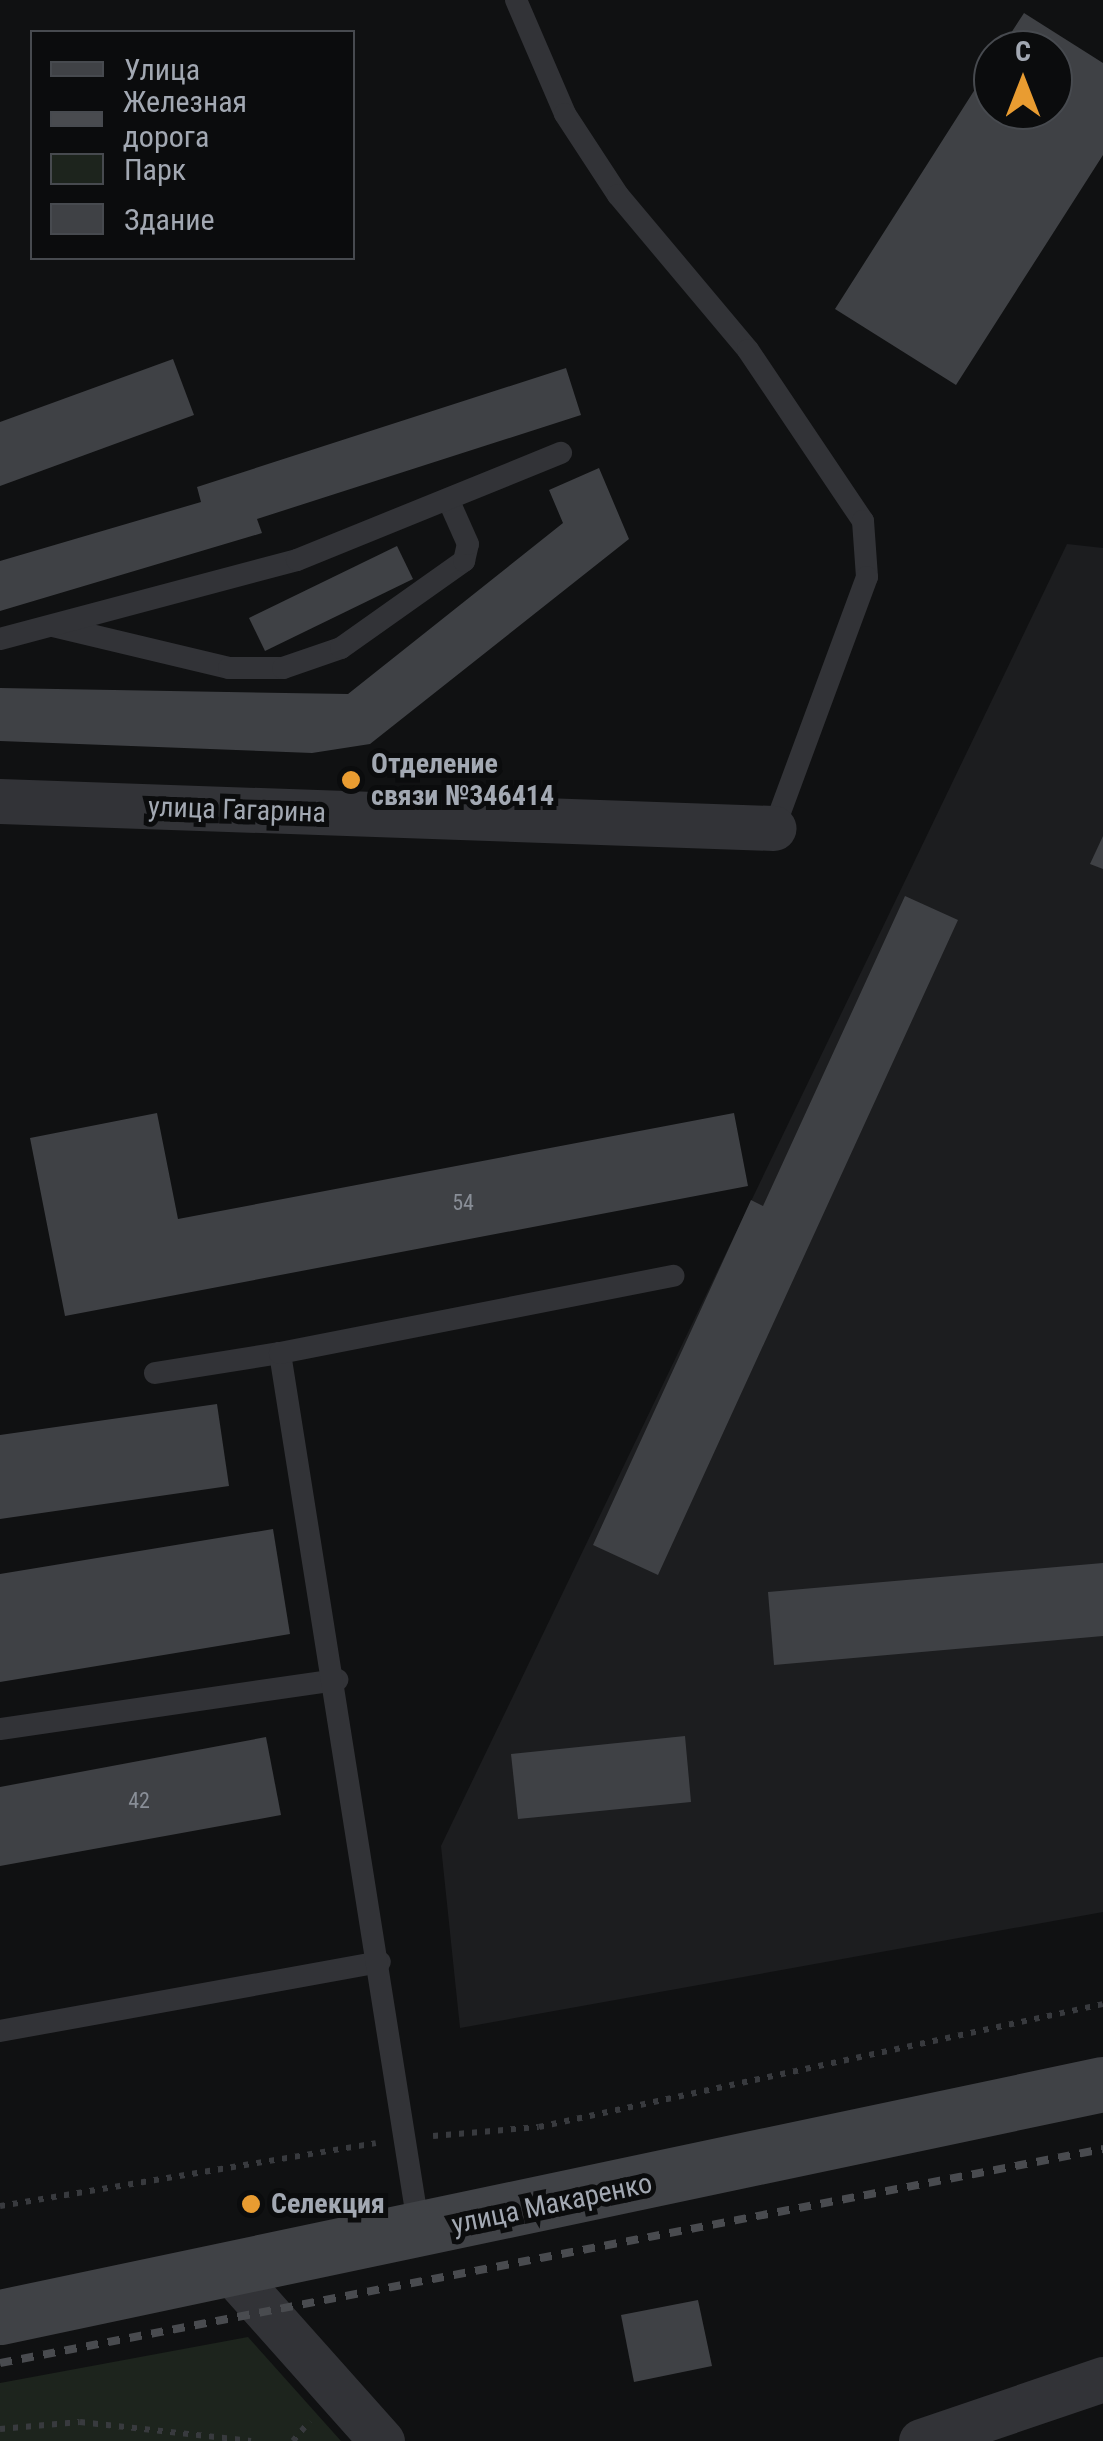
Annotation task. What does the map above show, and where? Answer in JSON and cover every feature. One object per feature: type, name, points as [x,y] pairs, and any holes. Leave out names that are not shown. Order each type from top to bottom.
[{"type":"main road","name":"улица Макаренко","points":[[0,2318],[233,2274],[1103,2084]]},
{"type":"street","name":"улица Гагарина","points":[[0,801],[774,828]]},
{"type":"street","points":[[233,2274],[382,2441]]},
{"type":"street","points":[[921,2441],[1103,2379]]},
{"type":"lane","points":[[516,0],[565,114],[618,196],[748,350],[863,521],[867,576],[774,828]]},
{"type":"lane","points":[[0,638],[297,560],[561,452]]},
{"type":"lane","points":[[50,625],[229,668],[283,668],[340,648],[464,561],[468,544],[448,498]]},
{"type":"lane","points":[[155,1373],[280,1353],[674,1276]]},
{"type":"lane","points":[[280,1353],[338,1680],[419,2234]]},
{"type":"lane","points":[[0,1729],[338,1680]]},
{"type":"lane","points":[[0,2031],[380,1962]]},
{"type":"path","points":[[0,2206],[408,2139],[540,2127],[1103,2004]]},
{"type":"path","points":[[0,2429],[80,2422],[251,2441]]},
{"type":"shaded area","points":[[1067,544],[1103,548],[1103,1912],[460,2028],[441,1846]]},
{"type":"green space","points":[[248,2337],[341,2441],[0,2441],[0,2383]]},
{"type":"building","points":[[1024,13],[1051,30],[1013,30]]},
{"type":"building","points":[[1073,44],[1103,63],[1103,155],[956,385],[835,309],[973,92],[973,130],[1073,130]]},
{"type":"building","points":[[173,359],[194,415],[0,486],[0,422]]},
{"type":"building","points":[[566,368],[581,415],[257,519],[262,533],[0,611],[0,561],[201,502],[197,487]]},
{"type":"building","points":[[599,468],[629,539],[370,744],[312,753],[0,741],[0,688],[348,694],[563,523],[549,490]]},
{"type":"building","points":[[397,546],[413,579],[265,651],[249,618]]},
{"type":"building","points":[[1103,836],[1103,869],[1090,864]]},
{"type":"building","points":[[905,896],[958,920],[658,1575],[593,1545],[751,1200],[763,1206]]},
{"type":"building","points":[[157,1113],[178,1219],[734,1113],[748,1186],[65,1316],[30,1138]]},
{"type":"building","points":[[217,1404],[229,1486],[0,1519],[0,1435]]},
{"type":"building","points":[[273,1529],[290,1634],[0,1682],[0,1574]]},
{"type":"building","points":[[1103,1563],[1103,1636],[774,1665],[768,1592]]},
{"type":"building","points":[[685,1736],[691,1802],[518,1819],[511,1754]]},
{"type":"building","points":[[266,1737],[281,1815],[0,1866],[0,1787]]},
{"type":"building","points":[[698,2300],[712,2366],[634,2382],[621,2315]]},
{"type":"railway","points":[[0,2363],[1103,2149]]},
{"type":"place","name":"Отделение связи №346414","points":[[351,780]]},
{"type":"place","name":"Селекция","points":[[251,2204]]}]
